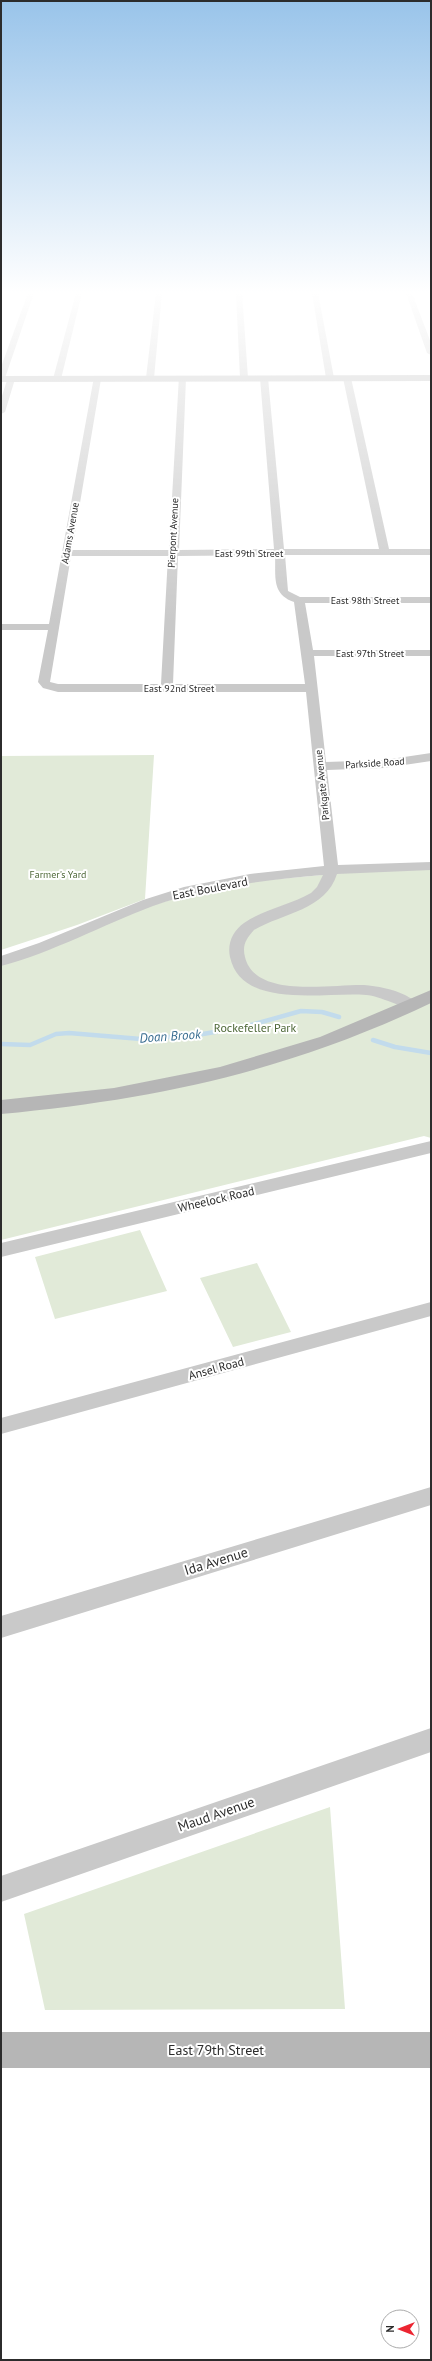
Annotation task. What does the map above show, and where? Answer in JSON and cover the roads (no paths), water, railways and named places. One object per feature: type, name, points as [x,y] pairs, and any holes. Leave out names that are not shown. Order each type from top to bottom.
[{"type":"main road","points":[[1,1107],[81,1100],[178,1084],[273,1060],[348,1035],[431,996]]},
{"type":"main road","name":"East 79th Street","points":[[1,2050],[431,2050]]},
{"type":"street","name":"Adams Avenue","points":[[47,686],[44,682],[93,403]]},
{"type":"street","name":"Pierpont Avenue","points":[[167,688],[172,553],[181,403]]},
{"type":"street","points":[[266,403],[283,591],[288,596],[299,600]]},
{"type":"street","points":[[352,403],[385,552]]},
{"type":"street","name":"East 99th Street","points":[[67,553],[431,552]]},
{"type":"street","name":"East 98th Street","points":[[299,600],[431,600]]},
{"type":"street","name":"Parkgate Avenue","points":[[299,600],[308,653],[331,870],[326,886],[315,897],[260,919],[246,930],[238,942],[236,950],[237,958],[242,970],[253,980],[280,989],[296,991],[376,990],[390,993],[412,1005]]},
{"type":"street","points":[[1,627],[53,627]]},
{"type":"street","name":"East 97th Street","points":[[308,653],[431,653]]},
{"type":"street","name":"East 92nd Street","points":[[47,686],[312,688]]},
{"type":"street","name":"Parkside Road","points":[[320,766],[384,764],[431,757]]},
{"type":"street","name":"East Boulevard","points":[[1,961],[50,945],[117,916],[170,896],[237,881],[331,870],[431,866]]},
{"type":"street","name":"Wheelock Road","points":[[1,1250],[431,1147]]},
{"type":"street","name":"Ansel Road","points":[[1,1426],[431,1309]]},
{"type":"street","name":"Ida Avenue","points":[[1,1627],[431,1496]]},
{"type":"street","name":"Maud Avenue","points":[[1,1889],[431,1740]]},
{"type":"waterway","name":"Doan Brook","points":[[1,1044],[30,1045],[56,1034],[69,1033],[141,1039],[197,1035],[244,1027],[301,1011],[322,1012],[339,1017]]},
{"type":"waterway","name":"Doan Brook","points":[[373,1040],[395,1047],[431,1053]]},
{"type":"park label","name":"Farmer's Yard","points":[[58,874]]},
{"type":"park label","name":"Rockefeller Park","points":[[255,1027]]}]
